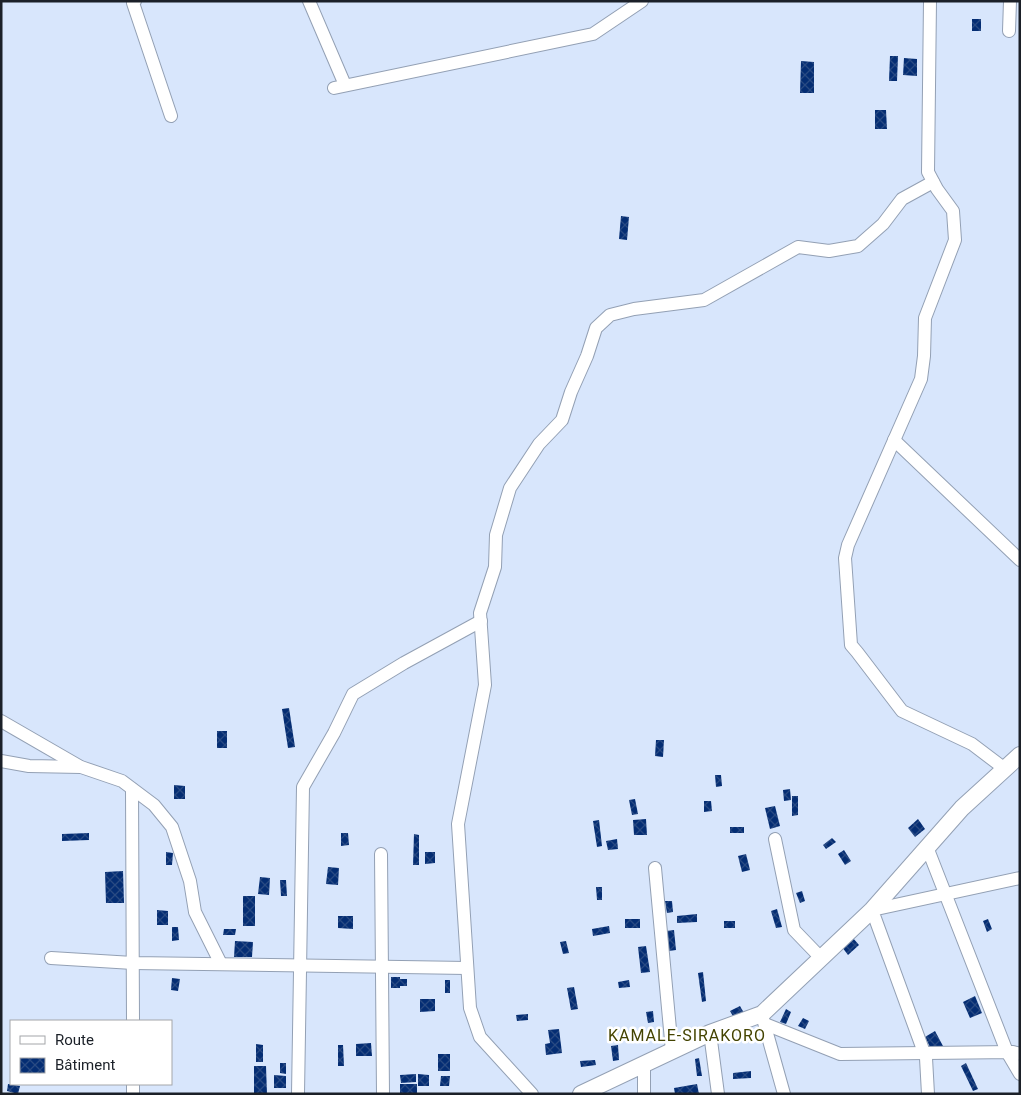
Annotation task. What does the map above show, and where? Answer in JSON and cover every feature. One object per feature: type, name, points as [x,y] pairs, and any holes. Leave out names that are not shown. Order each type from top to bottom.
[{"type":"street","points":[[135,1],[133,3],[171,116]]},
{"type":"street","points":[[309,1],[340,86],[593,34],[642,1]]},
{"type":"street","points":[[930,1],[928,172],[937,189],[953,211],[955,240],[925,318],[921,379],[848,544],[845,558],[851,644],[902,711],[972,744],[1005,769]]},
{"type":"street","points":[[1009,31],[1010,1]]},
{"type":"street","points":[[532,1094],[480,1037],[470,1008],[458,824],[485,685],[480,613],[495,567],[496,535],[510,488],[539,444],[562,420],[596,328],[610,315],[634,308],[704,300],[798,247],[829,251],[858,246],[883,224],[902,199],[933,182]]},
{"type":"street","points":[[894,440],[1020,560]]},
{"type":"street","points":[[298,1094],[304,786],[354,694],[404,663],[481,621]]},
{"type":"street","points":[[1,721],[81,767],[122,781],[154,805],[172,827],[190,881],[196,912],[221,964]]},
{"type":"street","points":[[582,1094],[710,1033],[763,1019],[821,958],[872,910],[962,808],[1020,755]]},
{"type":"street","points":[[1,760],[29,766],[81,767]]},
{"type":"street","points":[[132,789],[133,1020]]},
{"type":"street","points":[[775,839],[794,930],[821,958]]},
{"type":"street","points":[[927,847],[1020,1074]]},
{"type":"street","points":[[381,854],[383,1094]]},
{"type":"street","points":[[655,868],[672,1051]]},
{"type":"street","points":[[872,910],[1020,878]]},
{"type":"street","points":[[872,910],[926,1058],[928,1094]]},
{"type":"street","points":[[51,958],[133,963],[467,968]]},
{"type":"street","points":[[763,1019],[840,1054],[1013,1053]]},
{"type":"street","points":[[763,1019],[784,1094]]},
{"type":"street","points":[[710,1033],[718,1094]]},
{"type":"street","points":[[644,1064],[644,1094]]},
{"type":"building","points":[[972,19],[981,19],[981,31],[972,31]]},
{"type":"building","points":[[890,56],[898,56],[897,81],[889,81]]},
{"type":"building","points":[[904,58],[917,59],[917,76],[903,75]]},
{"type":"building","points":[[801,61],[814,62],[814,93],[800,93]]},
{"type":"building","points":[[875,110],[886,110],[887,129],[875,129]]},
{"type":"building","points":[[621,216],[629,217],[627,240],[619,239]]},
{"type":"building","points":[[289,708],[295,747],[288,748],[282,709]]},
{"type":"building","points":[[217,731],[227,731],[227,748],[217,748]]},
{"type":"building","points":[[656,740],[664,740],[663,757],[655,756]]},
{"type":"building","points":[[715,775],[721,775],[722,786],[716,787]]},
{"type":"building","points":[[174,785],[185,786],[185,799],[174,799]]},
{"type":"building","points":[[790,789],[791,800],[784,801],[783,790]]},
{"type":"building","points":[[792,796],[798,796],[798,815],[792,816]]},
{"type":"building","points":[[635,799],[638,814],[632,815],[629,800]]},
{"type":"building","points":[[704,801],[711,801],[712,811],[704,812]]},
{"type":"building","points":[[775,806],[780,826],[770,829],[765,808]]},
{"type":"building","points":[[646,819],[647,835],[634,835],[633,820]]},
{"type":"building","points":[[918,819],[925,829],[915,837],[908,828]]},
{"type":"building","points":[[599,820],[602,846],[597,847],[593,821]]},
{"type":"building","points":[[730,827],[744,827],[744,833],[730,833]]},
{"type":"building","points":[[89,833],[89,840],[62,841],[62,834]]},
{"type":"building","points":[[341,833],[348,833],[349,845],[341,846]]},
{"type":"building","points":[[414,834],[419,835],[419,865],[413,865]]},
{"type":"building","points":[[832,838],[836,842],[826,849],[823,845]]},
{"type":"building","points":[[617,839],[618,849],[608,850],[606,841]]},
{"type":"building","points":[[844,850],[851,861],[845,865],[838,854]]},
{"type":"building","points":[[166,852],[173,853],[172,865],[166,865]]},
{"type":"building","points":[[425,852],[435,852],[435,863],[425,864]]},
{"type":"building","points":[[746,854],[750,870],[742,872],[738,856]]},
{"type":"building","points":[[328,867],[339,868],[338,885],[326,884]]},
{"type":"building","points":[[123,871],[124,903],[106,903],[105,872]]},
{"type":"building","points":[[260,877],[270,878],[269,895],[258,894]]},
{"type":"building","points":[[280,880],[286,880],[287,896],[281,896]]},
{"type":"building","points":[[596,887],[602,887],[602,900],[597,900]]},
{"type":"building","points":[[802,891],[805,901],[800,903],[796,893]]},
{"type":"building","points":[[243,896],[255,896],[255,926],[243,926]]},
{"type":"building","points":[[665,901],[672,901],[673,912],[667,913]]},
{"type":"building","points":[[777,909],[782,927],[776,928],[771,911]]},
{"type":"building","points":[[157,910],[168,911],[168,925],[157,925]]},
{"type":"building","points":[[697,914],[697,922],[677,923],[677,916]]},
{"type":"building","points":[[338,916],[353,916],[353,929],[338,928]]},
{"type":"building","points":[[625,919],[640,919],[640,928],[625,928]]},
{"type":"building","points":[[988,919],[992,929],[987,932],[983,921]]},
{"type":"building","points":[[724,921],[735,921],[735,928],[724,928]]},
{"type":"building","points":[[609,926],[610,933],[593,936],[592,929]]},
{"type":"building","points":[[172,927],[178,927],[179,940],[172,941]]},
{"type":"building","points":[[224,929],[236,929],[235,935],[223,935]]},
{"type":"building","points":[[674,930],[676,950],[669,951],[666,931]]},
{"type":"building","points":[[853,938],[859,945],[848,955],[842,947]]},
{"type":"building","points":[[235,941],[253,942],[252,957],[234,957]]},
{"type":"building","points":[[566,941],[569,953],[563,954],[560,942]]},
{"type":"building","points":[[646,946],[650,972],[641,973],[638,947]]},
{"type":"building","points":[[703,972],[706,1001],[702,1002],[698,973]]},
{"type":"building","points":[[391,977],[407,979],[407,986],[391,988]]},
{"type":"building","points":[[172,978],[180,979],[178,991],[171,990]]},
{"type":"building","points":[[445,980],[450,980],[450,993],[445,993]]},
{"type":"building","points":[[629,980],[630,987],[619,988],[618,982]]},
{"type":"building","points":[[574,987],[578,1009],[571,1010],[567,988]]},
{"type":"building","points":[[975,996],[982,1013],[970,1018],[963,1002]]},
{"type":"building","points":[[420,999],[435,999],[435,1011],[420,1012]]},
{"type":"building","points":[[740,1006],[744,1013],[734,1018],[730,1011]]},
{"type":"building","points":[[786,1009],[791,1012],[786,1024],[780,1022]]},
{"type":"building","points":[[653,1011],[654,1022],[648,1023],[646,1012]]},
{"type":"building","points":[[528,1014],[528,1020],[517,1021],[516,1015]]},
{"type":"building","points":[[803,1018],[809,1021],[805,1029],[798,1026]]},
{"type":"building","points":[[559,1029],[562,1053],[546,1055],[545,1044],[550,1043],[548,1030]]},
{"type":"building","points":[[935,1031],[943,1046],[932,1051],[925,1037]]},
{"type":"building","points":[[371,1043],[372,1056],[356,1056],[356,1044]]},
{"type":"building","points":[[256,1044],[263,1045],[263,1062],[256,1062]]},
{"type":"building","points":[[338,1045],[343,1045],[344,1066],[338,1066]]},
{"type":"building","points":[[618,1045],[619,1060],[613,1061],[611,1046]]},
{"type":"building","points":[[438,1054],[450,1054],[450,1071],[438,1071]]},
{"type":"building","points":[[699,1058],[702,1076],[697,1076],[695,1059]]},
{"type":"building","points":[[595,1060],[596,1065],[581,1067],[580,1061]]},
{"type":"building","points":[[280,1063],[286,1063],[286,1074],[280,1073]]},
{"type":"building","points":[[966,1063],[978,1089],[973,1091],[961,1066]]},
{"type":"building","points":[[254,1066],[266,1066],[267,1094],[254,1094]]},
{"type":"building","points":[[751,1071],[751,1078],[733,1079],[733,1073]]},
{"type":"building","points":[[416,1074],[416,1082],[401,1083],[400,1075]]},
{"type":"building","points":[[418,1074],[429,1075],[429,1086],[418,1086]]},
{"type":"building","points":[[274,1075],[286,1076],[286,1088],[274,1088]]},
{"type":"building","points":[[441,1076],[450,1076],[449,1086],[440,1086]]},
{"type":"building","points":[[8,1084],[20,1086],[18,1094],[7,1091]]},
{"type":"building","points":[[400,1084],[417,1084],[417,1094],[400,1094]]},
{"type":"building","points":[[697,1084],[699,1094],[675,1094],[674,1088]]},
{"type":"district","name":"KAMALE-SIRAKORO","points":[[687,1035]]}]
